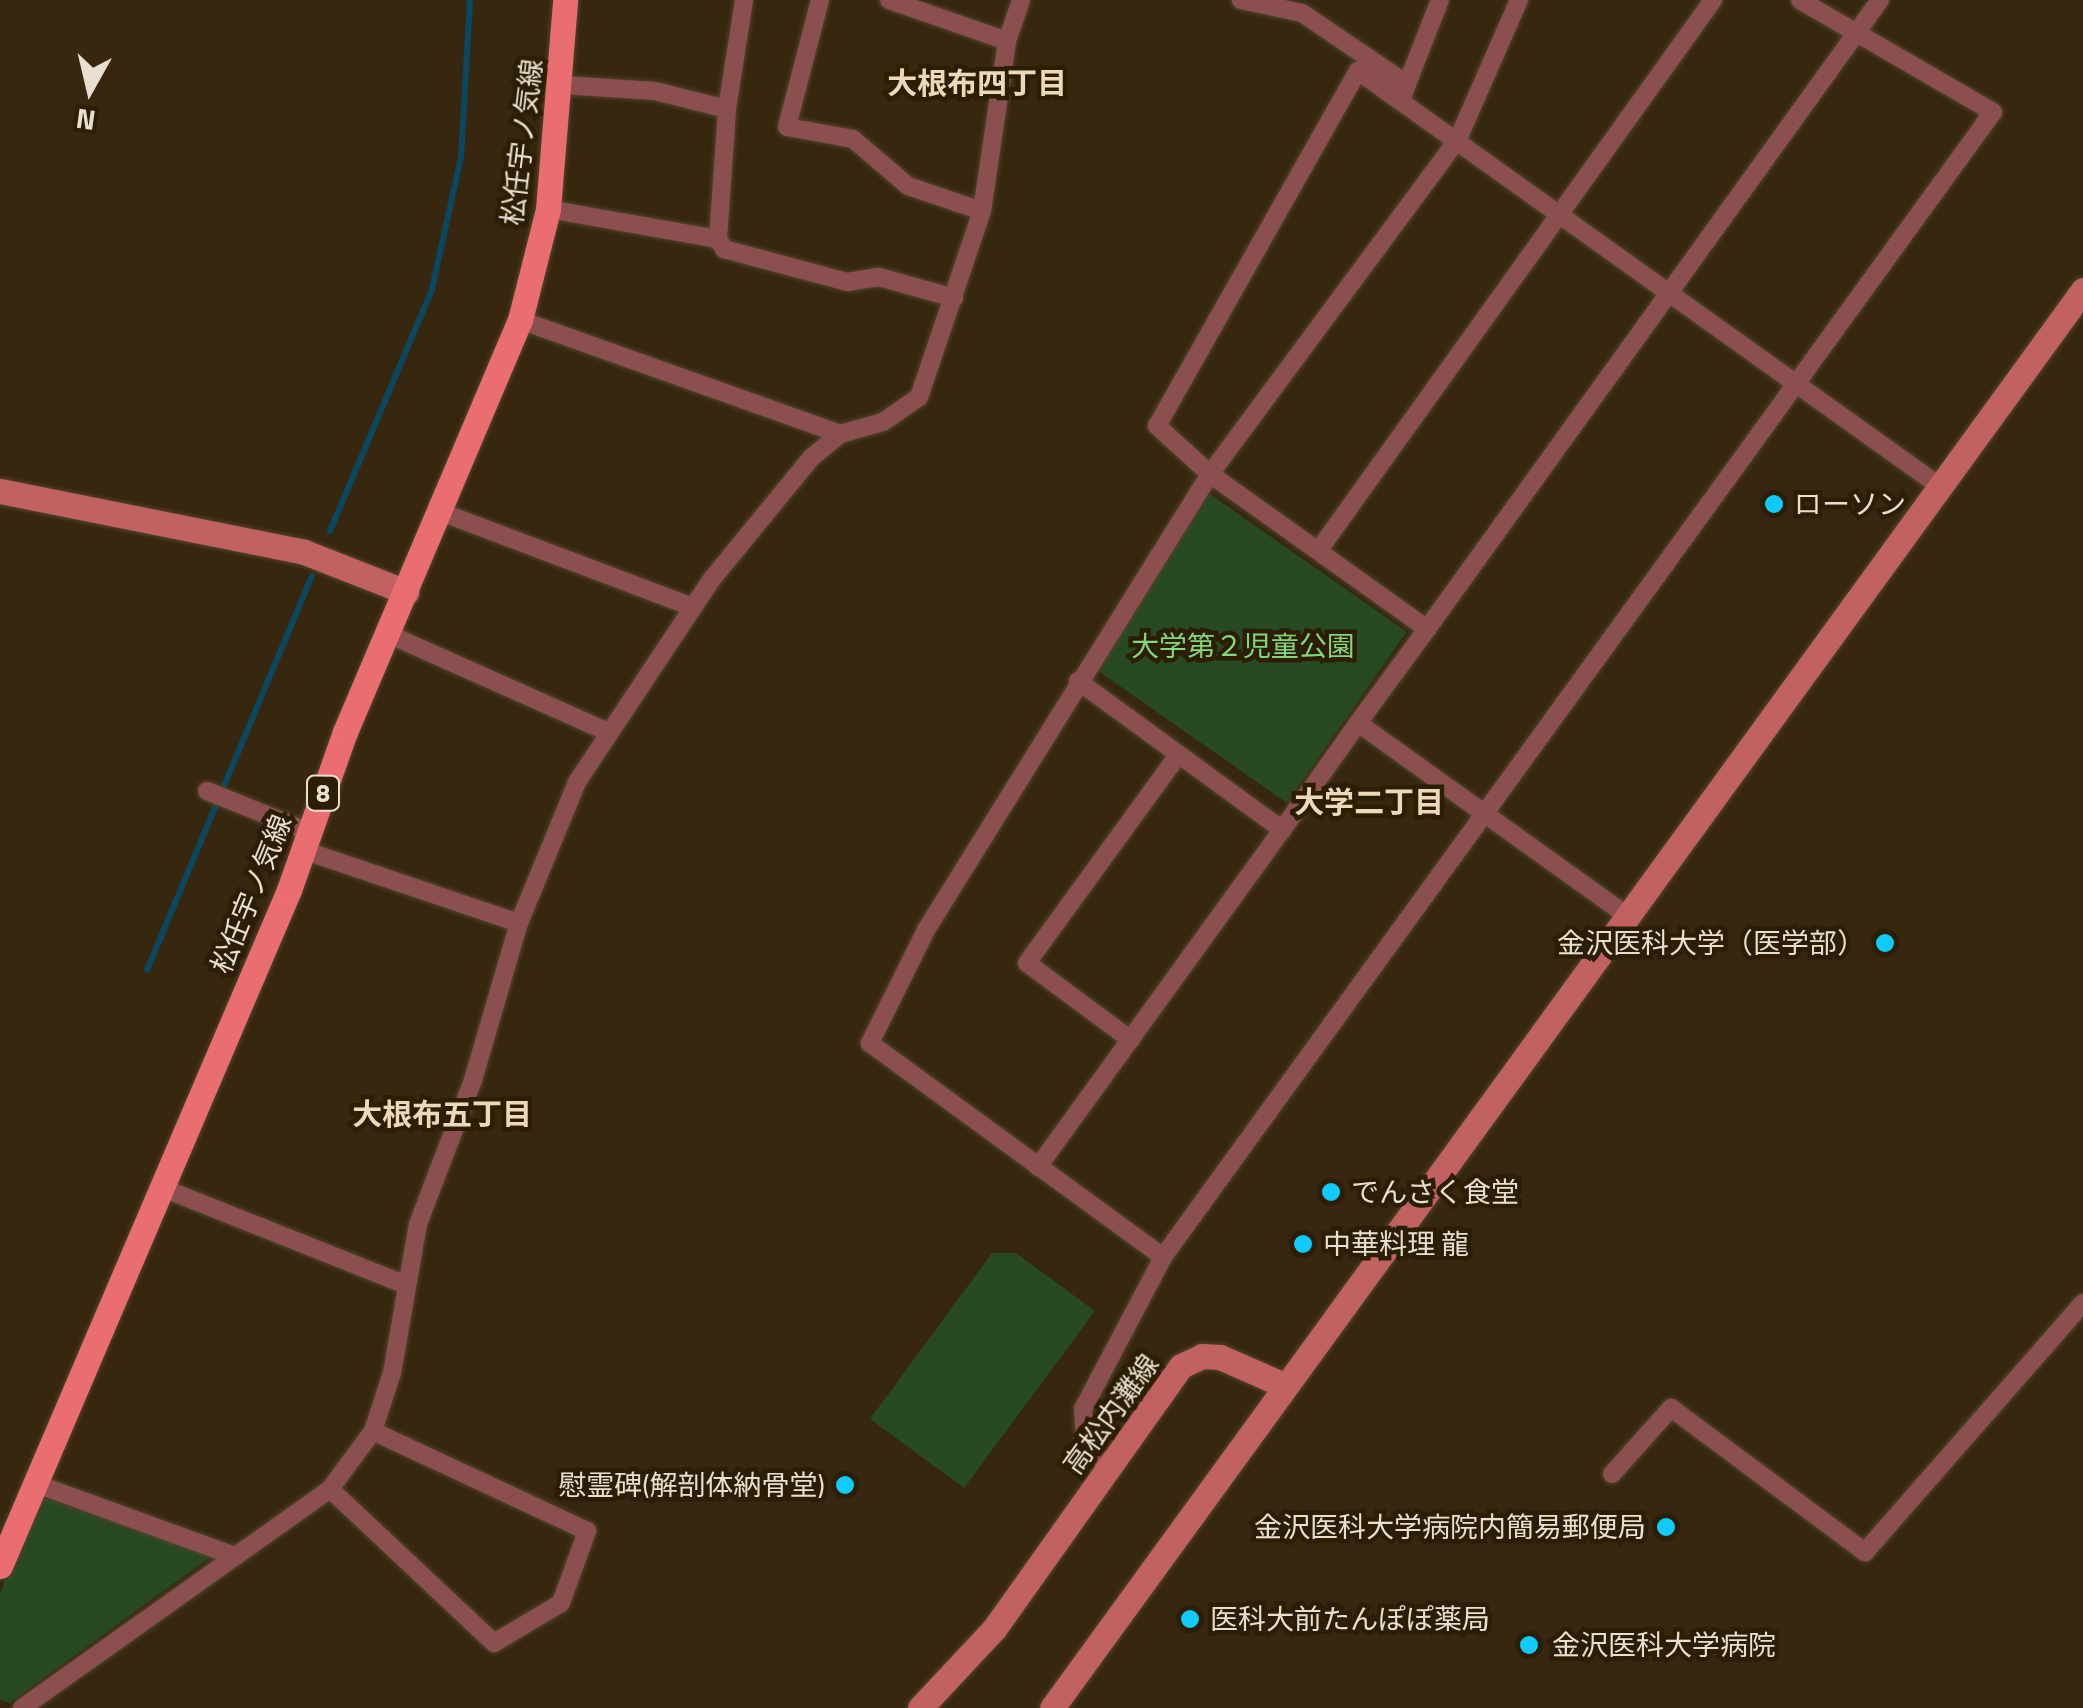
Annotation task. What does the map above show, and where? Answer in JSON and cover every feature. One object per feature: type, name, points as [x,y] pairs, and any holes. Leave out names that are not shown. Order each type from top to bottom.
[{"type":"main road","name":"松任宇ノ気線","points":[[0,1566],[306,841],[520,320],[548,209],[563,85],[565,0]]},
{"type":"street","points":[[744,0],[727,109],[718,239],[724,249],[847,282],[879,278],[954,298]]},
{"type":"street","points":[[820,0],[787,127],[853,138],[908,186],[982,210]]},
{"type":"street","points":[[889,0],[1007,41]]},
{"type":"street","points":[[22,1708],[232,1555],[330,1489],[373,1431],[392,1373],[404,1284],[418,1224],[473,1080],[519,923],[577,782],[693,606],[766,510],[840,434],[884,422],[919,397],[982,210],[1007,41],[1022,0]]},
{"type":"street","points":[[1241,0],[1302,13],[1404,91],[1458,139],[1938,485]]},
{"type":"street","points":[[1404,91],[1440,0]]},
{"type":"street","points":[[1163,1258],[870,1043],[926,930],[1078,680],[1210,474],[1458,139],[1519,0]]},
{"type":"street","points":[[1321,547],[1557,212],[1713,0]]},
{"type":"street","points":[[1109,1467],[1085,1445],[1083,1409],[1163,1258],[1993,112],[1800,0]]},
{"type":"street","points":[[1038,1167],[1880,0]]},
{"type":"street","points":[[1404,91],[1358,70],[1157,426],[1210,474],[1321,547],[1427,629]]},
{"type":"street","points":[[563,85],[655,91],[727,109]]},
{"type":"street","points":[[548,209],[718,239]]},
{"type":"street","points":[[1052,1708],[1938,485],[2080,303]]},
{"type":"street","points":[[520,320],[840,434]]},
{"type":"street","points":[[0,491],[304,552],[406,592]]},
{"type":"street","points":[[441,512],[693,606]]},
{"type":"street","points":[[388,634],[608,732]]},
{"type":"street","points":[[1078,680],[1282,830]]},
{"type":"street","points":[[1358,723],[1626,915]]},
{"type":"street","points":[[1130,1040],[1028,963],[1179,754]]},
{"type":"street","points":[[216,795],[306,841],[519,923]]},
{"type":"street","points":[[160,1187],[404,1284]]},
{"type":"street","points":[[1612,1474],[1671,1408],[1865,1552],[2083,1303]]},
{"type":"street","name":"高松内灘線","points":[[920,1708],[994,1630],[1181,1366],[1202,1356],[1286,1386]]},
{"type":"street","points":[[330,1489],[494,1644],[561,1603],[586,1530],[373,1431]]},
{"type":"street","points":[[34,1483],[232,1555]]},
{"type":"green space","name":"大学第２児童公園","points":[[1210,494],[1407,632],[1287,803],[1090,665]]},
{"type":"green space","points":[[992,1253],[1016,1253],[1095,1311],[964,1488],[870,1419]]},
{"type":"green space","points":[[38,1496],[213,1555],[9,1703],[0,1699],[0,1593]]},
{"type":"waterway","points":[[330,531],[432,289],[461,157],[470,0]]},
{"type":"waterway","points":[[147,970],[312,576]]},
{"type":"place","name":"ローソン","points":[[1774,504]]},
{"type":"place","name":"金沢医科大学（医学部）","points":[[1885,943]]},
{"type":"place","name":"でんさく食堂","points":[[1331,1192]]},
{"type":"place","name":"中華料理 龍","points":[[1303,1244]]},
{"type":"place","name":"慰霊碑(解剖体納骨堂)","points":[[845,1485]]},
{"type":"place","name":"金沢医科大学病院内簡易郵便局","points":[[1666,1527]]},
{"type":"place","name":"医科大前たんぽぽ薬局","points":[[1190,1619]]},
{"type":"place","name":"金沢医科大学病院","points":[[1529,1645]]},
{"type":"district","name":"大根布四丁目","points":[[977,83]]},
{"type":"district","name":"大学二丁目","points":[[1369,802]]},
{"type":"district","name":"大根布五丁目","points":[[442,1114]]}]
